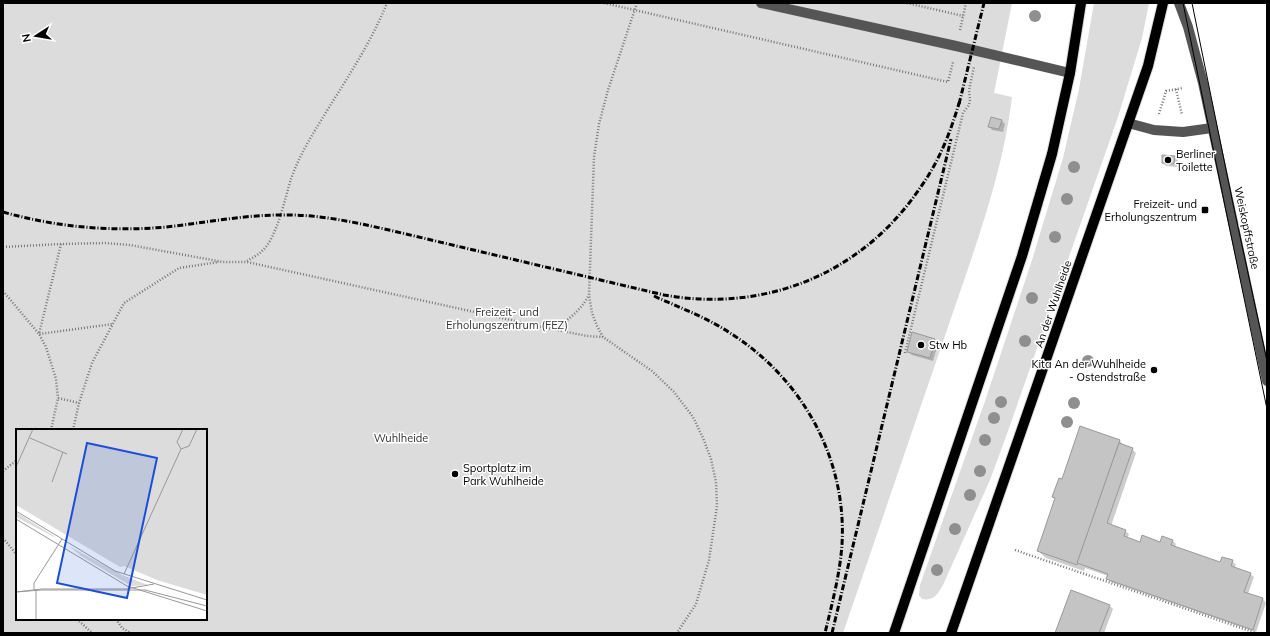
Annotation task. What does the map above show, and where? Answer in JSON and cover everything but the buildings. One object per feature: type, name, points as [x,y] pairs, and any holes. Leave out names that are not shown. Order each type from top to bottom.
[{"type":"main road","points":[[894,633],[1022,256],[1052,154],[1070,73],[1081,3]]},
{"type":"main road","name":"An der Wuhlheide","points":[[951,633],[1148,66],[1163,3]]},
{"type":"street","points":[[761,3],[1070,73]]},
{"type":"street","name":"Weiskopffstraße","points":[[1179,3],[1188,27],[1203,83],[1267,381]]},
{"type":"street","points":[[1128,123],[1154,130],[1183,132],[1212,128]]},
{"type":"path","points":[[246,262],[262,251],[269,242],[300,158],[368,44],[387,3]]},
{"type":"path","points":[[604,3],[948,82],[966,3]]},
{"type":"path","points":[[636,3],[608,90],[599,124],[594,157],[589,295],[592,313],[603,337],[652,371],[674,392],[693,417],[711,459],[716,482],[717,506],[709,560],[696,604],[677,633]]},
{"type":"path","points":[[907,3],[963,16]]},
{"type":"path","points":[[905,353],[964,113],[969,105],[969,90],[978,51]]},
{"type":"path","points":[[1157,119],[1166,91],[1183,88]]},
{"type":"path","points":[[1176,89],[1183,120]]},
{"type":"path","points":[[3,247],[61,244],[130,245],[223,262]]},
{"type":"path","points":[[40,334],[61,244]]},
{"type":"path","points":[[73,429],[79,403],[92,362],[124,303],[179,268],[223,262],[246,262],[552,329],[587,336],[603,337]]},
{"type":"path","points":[[3,290],[40,334],[46,347],[56,379],[58,398],[51,429]]},
{"type":"path","points":[[552,329],[561,325],[584,305],[589,295]]},
{"type":"path","points":[[40,334],[113,324]]},
{"type":"path","points":[[58,398],[79,403]]},
{"type":"path","points":[[3,471],[16,461]]},
{"type":"path","points":[[3,538],[16,554]]},
{"type":"path","points":[[1015,550],[1256,633]]},
{"type":"path","points":[[78,620],[92,633]]},
{"type":"path","points":[[117,620],[122,628],[131,633]]},
{"type":"green space","name":"Freizeit- und Erholungszentrum (FEZ)","points":[[3,3],[1012,3],[994,93],[1012,97],[1002,156],[986,215],[843,633],[3,633]]},
{"type":"green space","points":[[1094,3],[1149,3],[1142,38],[1118,117],[990,480],[939,592],[930,599],[922,599],[919,595],[920,585],[985,401],[1032,260],[1063,158],[1079,89]]},
{"type":"tram line","points":[[1183,3],[1267,409]]},
{"type":"tram line","points":[[1192,3],[1267,361]]},
{"type":"railway","points":[[959,104],[984,3]]},
{"type":"railway","points":[[3,212],[63,225],[125,229],[166,227],[266,215],[322,217],[349,221],[389,230],[664,295],[702,299],[738,298],[774,292],[808,280],[840,264],[870,244],[896,218],[927,178],[944,146],[960,100]]},
{"type":"railway","points":[[832,633],[951,139]]},
{"type":"railway","points":[[654,296],[712,322],[756,352],[779,373],[798,397],[815,424],[828,452],[837,482],[842,512],[842,544],[839,566],[825,633]]},
{"type":"place","name":"Berliner Toilette","points":[[1168,160]]},
{"type":"place","name":"Freizeit- und Erholungszentrum","points":[[1205,210]]},
{"type":"place","name":"Stw Hb","points":[[921,345]]},
{"type":"place","name":"Kita An der Wuhlheide - Ostendstraße","points":[[1154,370]]},
{"type":"place","name":"Sportplatz im Park Wuhlheide","points":[[455,474]]},
{"type":"park label","name":"Wuhlheide","points":[[401,438]]}]
